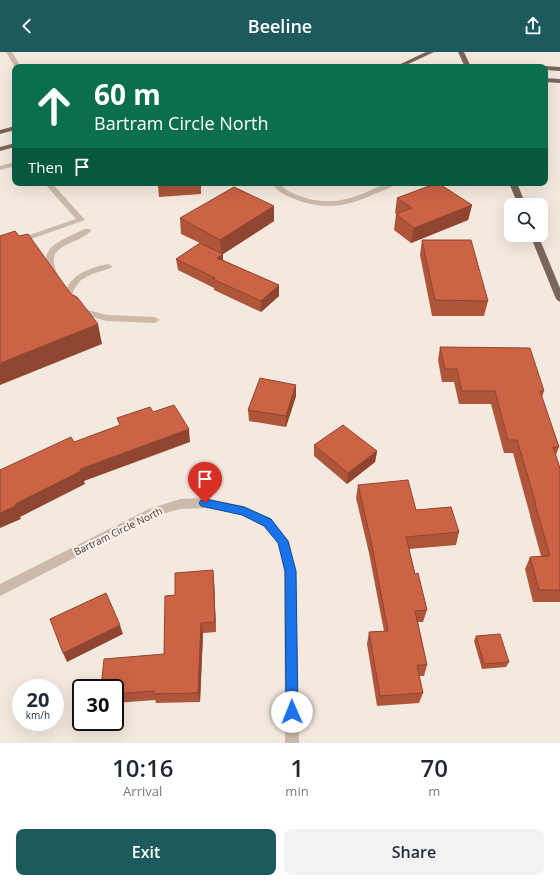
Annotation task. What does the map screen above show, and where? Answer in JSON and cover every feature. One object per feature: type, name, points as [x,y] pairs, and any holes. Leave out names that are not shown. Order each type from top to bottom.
[{"type":"main road","points":[[404,64],[431,52]]},
{"type":"main road","points":[[461,52],[467,64]]},
{"type":"main road","points":[[548,68],[560,69]]},
{"type":"main road","points":[[548,80],[560,81]]},
{"type":"main road","points":[[0,132],[12,129]]},
{"type":"main road","points":[[0,149],[12,146]]},
{"type":"main road","points":[[514,186],[519,198]]},
{"type":"main road","points":[[537,242],[560,299]]},
{"type":"street","points":[[9,52],[16,64]]},
{"type":"street","points":[[0,168],[12,165]]},
{"type":"street","points":[[0,248],[81,220],[51,186]]},
{"type":"street","points":[[279,186],[285,192],[308,202],[333,206],[347,202],[386,186]]},
{"type":"street","points":[[87,231],[52,250],[48,258],[49,268],[80,311],[90,315],[155,320]]},
{"type":"street","points":[[72,300],[70,286],[77,279],[90,272],[108,266]]},
{"type":"street","name":"Bartram Circle North","points":[[0,590],[153,512],[180,504],[205,503],[244,511],[267,522],[283,541],[290,571],[292,743]]},
{"type":"building","points":[[429,186],[443,186],[472,205],[414,228],[396,214],[412,208],[397,198]]},
{"type":"building","points":[[234,187],[274,206],[220,240],[180,218]]},
{"type":"building","points":[[15,231],[19,236],[28,234],[71,294],[77,297],[98,324],[0,363],[0,236]]},
{"type":"building","points":[[422,240],[471,240],[488,301],[435,300]]},
{"type":"building","points":[[200,243],[223,254],[217,258],[279,285],[261,301],[213,279],[215,278],[176,259]]},
{"type":"building","points":[[440,347],[530,348],[544,391],[540,391],[559,447],[553,447],[560,468],[560,590],[539,590],[530,557],[550,556],[517,440],[508,440],[495,391],[462,391],[457,369],[445,369]]},
{"type":"building","points":[[260,378],[296,385],[286,416],[248,410]]},
{"type":"building","points":[[174,405],[189,429],[80,469],[81,471],[0,513],[0,470],[71,437],[74,442],[120,425],[117,418],[150,407],[153,412]]},
{"type":"building","points":[[343,425],[377,451],[348,473],[314,445]]},
{"type":"building","points":[[408,480],[416,510],[451,507],[459,532],[406,537],[415,574],[418,573],[427,610],[415,611],[427,665],[417,665],[423,693],[380,696],[369,632],[388,631],[371,541],[358,485]]},
{"type":"building","points":[[213,570],[215,622],[201,623],[198,693],[154,694],[154,691],[124,693],[124,679],[102,679],[104,659],[164,654],[165,596],[175,595],[175,573]]},
{"type":"building","points":[[106,593],[120,625],[63,653],[50,619]]},
{"type":"building","points":[[500,634],[509,662],[484,664],[476,636]]},
{"type":"route","points":[[205,503],[244,511],[267,522],[283,541],[290,571],[292,712]]}]
